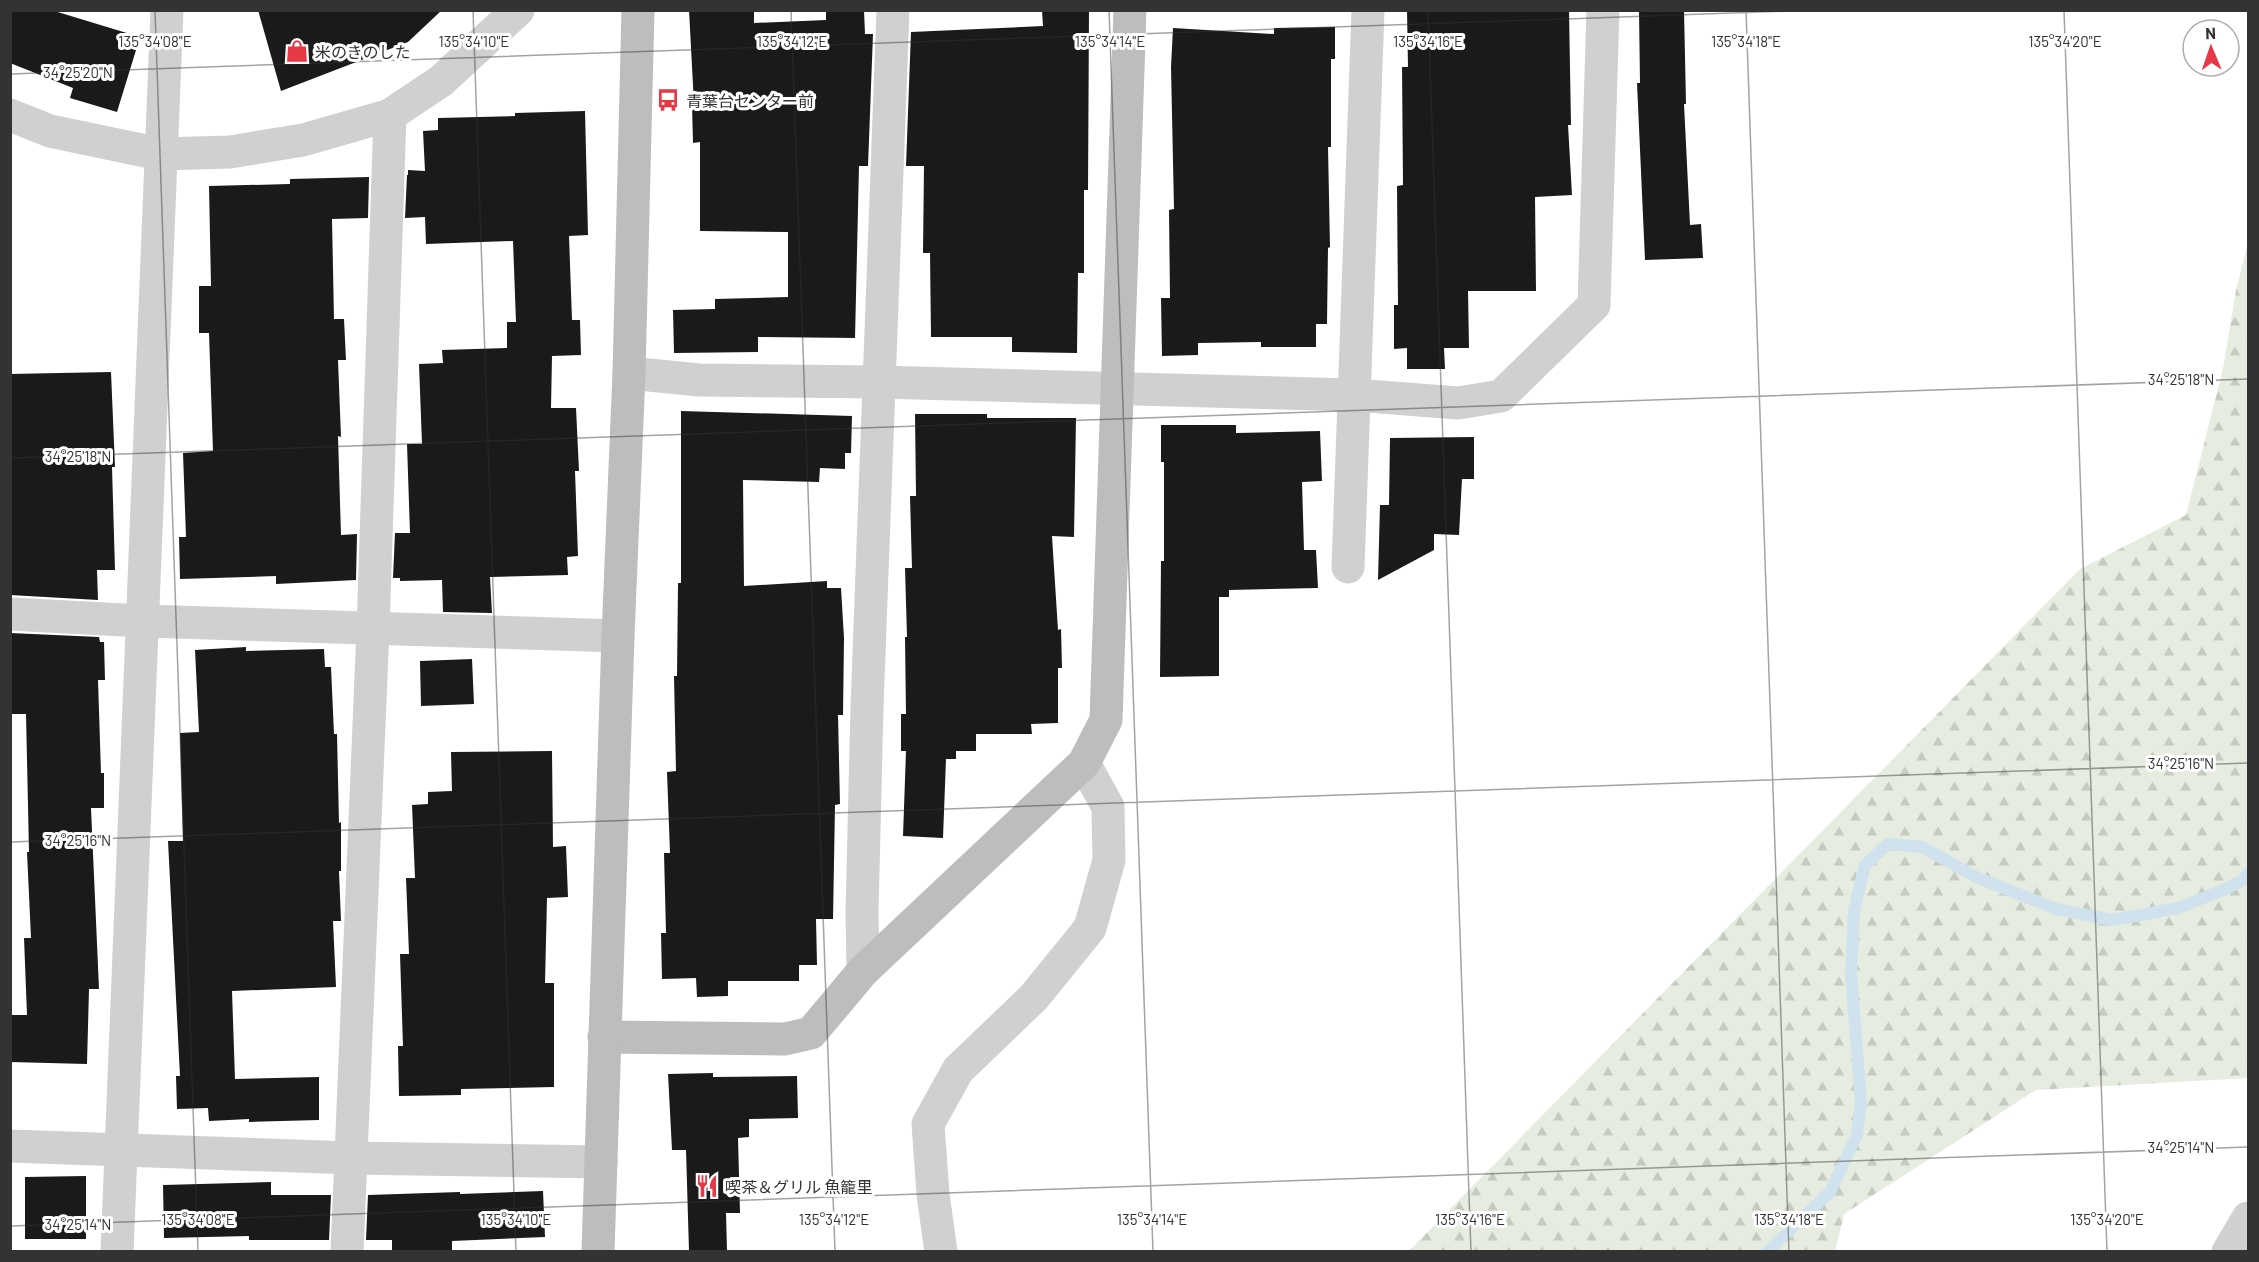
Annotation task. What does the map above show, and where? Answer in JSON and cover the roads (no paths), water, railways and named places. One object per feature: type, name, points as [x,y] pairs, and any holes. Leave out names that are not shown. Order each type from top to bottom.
[{"type":"street","points":[[117,1251],[167,10]]},
{"type":"street","points":[[10,115],[50,131],[160,154],[230,152],[303,140],[390,115],[441,81],[518,10]]},
{"type":"street","points":[[598,1251],[629,373],[638,10]]},
{"type":"street","points":[[863,971],[862,912],[866,752],[893,10]]},
{"type":"street","points":[[604,1036],[785,1039],[811,1033],[863,971],[1084,763],[1106,720],[1130,10]]},
{"type":"street","points":[[1348,567],[1368,10]]},
{"type":"street","points":[[629,373],[699,380],[878,382],[1354,394],[1458,403],[1501,396],[1594,305],[1603,10]]},
{"type":"street","points":[[347,1251],[373,628],[390,115]]},
{"type":"street","points":[[10,614],[143,621],[618,636]]},
{"type":"street","points":[[941,1251],[933,1194],[928,1124],[958,1070],[1034,997],[1090,928],[1109,860],[1108,807],[1084,763]]},
{"type":"street","points":[[10,1146],[352,1158],[601,1162]]},
{"type":"street","points":[[2228,1251],[2248,1218]]},
{"type":"waterway","points":[[1767,1252],[1830,1192],[1857,1135],[1861,1103],[1851,974],[1854,911],[1865,865],[1888,844],[1922,847],[1976,877],[2056,909],[2113,920],[2178,908],[2226,889],[2243,880],[2248,873]]},
{"type":"place","name":"米のきのした","points":[[297,51]]},
{"type":"place","name":"青葉台センター前","points":[[668,100]]},
{"type":"place","name":"喫茶＆グリル 魚籠里","points":[[707,1186]]}]
